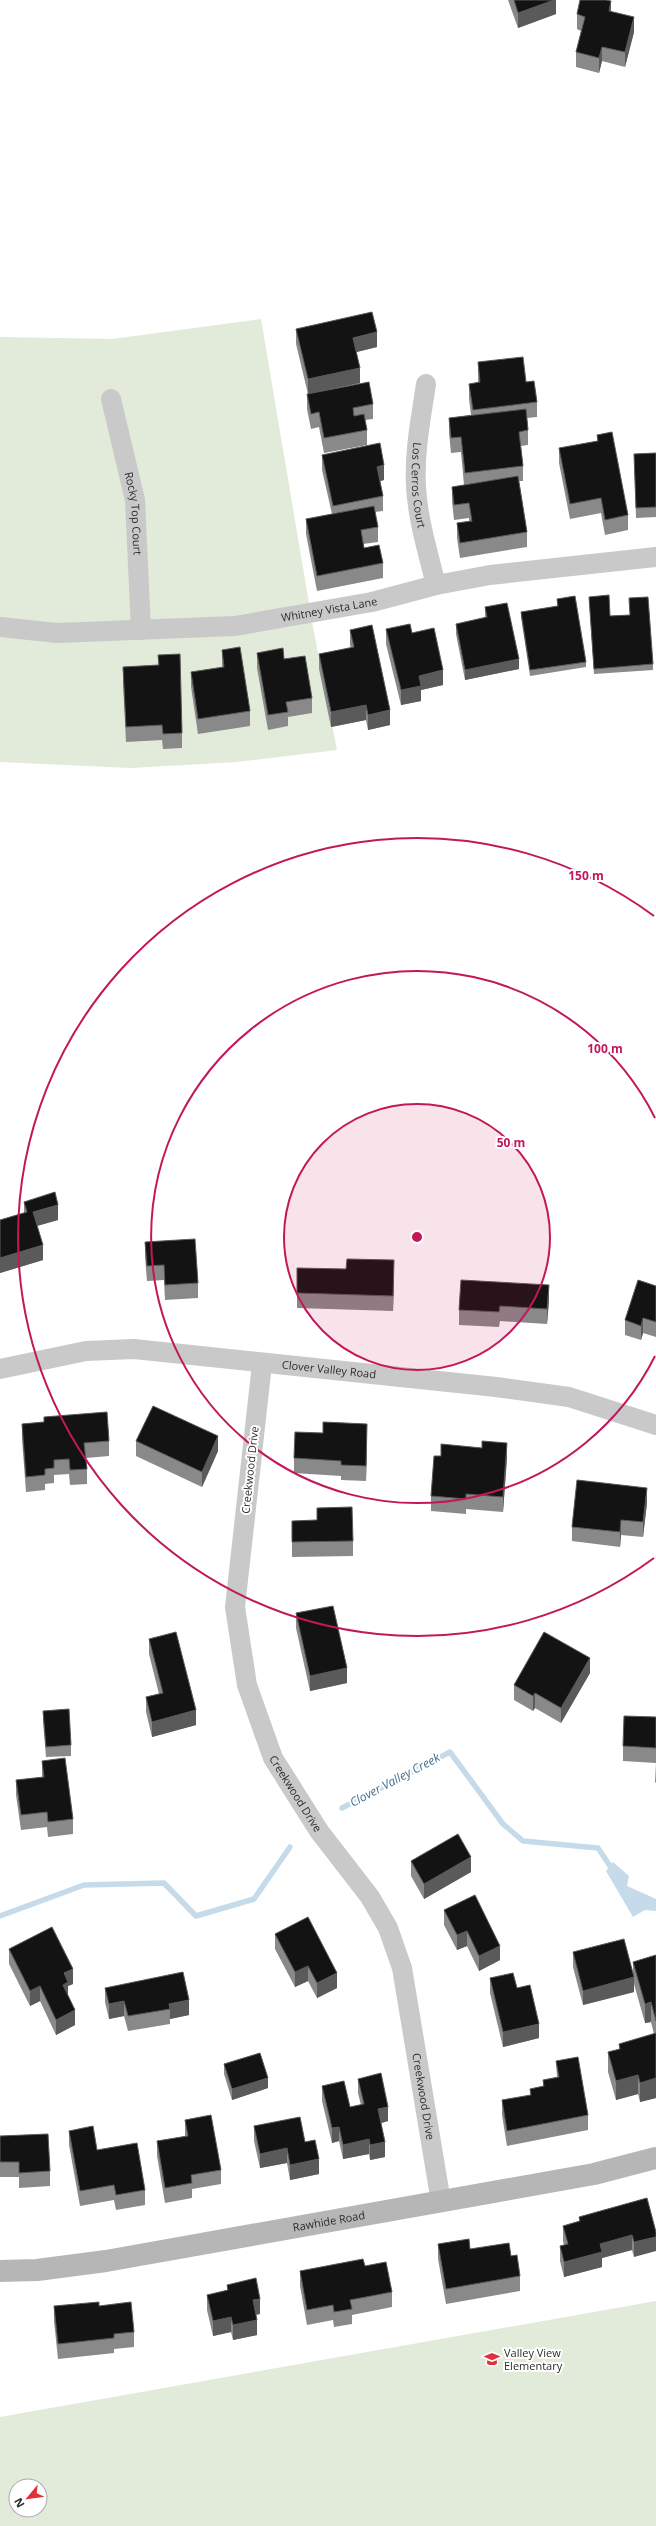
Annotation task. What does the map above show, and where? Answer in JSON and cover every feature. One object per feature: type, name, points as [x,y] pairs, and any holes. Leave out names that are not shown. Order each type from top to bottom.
[{"type":"street","name":"Los Cerros Court","points":[[426,384],[416,456],[416,487],[420,518],[436,585]]},
{"type":"street","name":"Rocky Top Court","points":[[111,399],[135,500],[141,630]]},
{"type":"street","name":"Whitney Vista Lane","points":[[0,627],[57,633],[235,626],[372,602],[436,585],[567,565],[656,557]]},
{"type":"street","name":"Clover Valley Road","points":[[0,1369],[86,1351],[134,1349],[262,1364],[361,1372],[569,1397],[656,1425]]},
{"type":"street","name":"Creekwood Drive","points":[[262,1364],[235,1607],[247,1685],[273,1758],[319,1831],[370,1897],[388,1928],[402,1968],[441,2202]]},
{"type":"street","name":"Rawhide Road","points":[[0,2271],[37,2270],[106,2261],[594,2174],[656,2158]]},
{"type":"green space","points":[[261,319],[313,627],[337,750],[237,762],[131,768],[0,762],[0,337],[112,339]]},
{"type":"green space","name":"Valley View Elementary","points":[[656,2301],[656,2526],[0,2526],[0,2417]]},
{"type":"water","points":[[613,1862],[629,1876],[627,1886],[656,1899],[656,1911],[645,1910],[633,1917],[606,1871]]},
{"type":"building","points":[[514,0],[554,0],[518,13]]},
{"type":"building","points":[[580,0],[611,1],[609,11],[634,17],[625,52],[602,47],[599,58],[576,52],[585,17],[577,14]]},
{"type":"building","points":[[372,312],[377,332],[353,338],[360,368],[308,379],[296,329]]},
{"type":"building","points":[[523,357],[526,382],[534,381],[537,402],[473,410],[469,384],[480,382],[478,362]]},
{"type":"building","points":[[369,382],[373,404],[353,408],[354,416],[364,414],[367,430],[324,438],[319,412],[311,414],[307,394]]},
{"type":"building","points":[[526,409],[528,430],[519,432],[523,466],[465,473],[461,437],[451,438],[449,418]]},
{"type":"building","points":[[612,432],[628,515],[605,520],[601,498],[570,504],[559,448],[598,441],[597,435]]},
{"type":"building","points":[[380,443],[384,465],[377,467],[383,496],[333,506],[322,455]]},
{"type":"building","points":[[656,453],[656,507],[636,508],[634,454]]},
{"type":"building","points":[[518,476],[527,532],[460,543],[457,523],[472,521],[469,503],[454,505],[452,487]]},
{"type":"building","points":[[374,506],[378,527],[361,530],[364,548],[379,545],[383,563],[317,576],[306,519]]},
{"type":"building","points":[[609,595],[610,616],[630,615],[629,598],[648,597],[653,664],[594,669],[589,597]]},
{"type":"building","points":[[575,596],[586,662],[530,670],[521,612],[558,606],[557,599]]},
{"type":"building","points":[[507,603],[519,659],[465,670],[456,624],[487,617],[485,607]]},
{"type":"building","points":[[410,624],[412,633],[434,628],[443,670],[419,676],[421,686],[401,690],[386,629]]},
{"type":"building","points":[[372,625],[390,710],[368,715],[366,705],[331,712],[319,654],[354,647],[350,630]]},
{"type":"building","points":[[240,647],[250,711],[198,719],[191,672],[224,667],[222,650]]},
{"type":"building","points":[[283,648],[284,659],[305,656],[312,698],[286,702],[288,712],[268,715],[257,653]]},
{"type":"building","points":[[180,654],[182,733],[163,734],[162,725],[126,727],[123,667],[159,665],[158,655]]},
{"type":"building","points":[[55,1192],[58,1205],[33,1212],[43,1245],[0,1258],[0,1220],[27,1212],[24,1202]]},
{"type":"building","points":[[195,1239],[198,1283],[165,1285],[164,1265],[147,1266],[145,1242]]},
{"type":"building","points":[[347,1259],[394,1260],[393,1296],[297,1293],[297,1268],[346,1269]]},
{"type":"building","points":[[461,1280],[549,1285],[547,1309],[500,1306],[499,1312],[459,1310]]},
{"type":"building","points":[[638,1280],[656,1286],[656,1322],[643,1318],[641,1326],[625,1320]]},
{"type":"building","points":[[153,1406],[218,1436],[202,1472],[136,1441]]},
{"type":"building","points":[[107,1412],[109,1441],[84,1443],[87,1469],[70,1470],[69,1459],[54,1460],[54,1468],[45,1469],[45,1475],[26,1477],[22,1424],[44,1422],[44,1417]]},
{"type":"building","points":[[323,1422],[367,1424],[366,1466],[341,1465],[341,1461],[294,1458],[295,1432],[323,1433]]},
{"type":"building","points":[[482,1441],[507,1443],[503,1497],[466,1494],[466,1499],[431,1496],[434,1456],[441,1456],[441,1444],[482,1448]]},
{"type":"building","points":[[577,1480],[647,1488],[643,1522],[621,1520],[620,1532],[572,1527]]},
{"type":"building","points":[[352,1507],[353,1541],[292,1542],[292,1521],[317,1520],[317,1508]]},
{"type":"building","points":[[333,1606],[347,1668],[310,1676],[296,1613]]},
{"type":"building","points":[[176,1632],[196,1710],[152,1722],[146,1697],[163,1693],[149,1639]]},
{"type":"building","points":[[544,1632],[590,1658],[561,1708],[535,1693],[533,1696],[514,1685]]},
{"type":"building","points":[[69,1709],[71,1745],[46,1747],[43,1711]]},
{"type":"building","points":[[624,1716],[656,1717],[656,1748],[623,1746]]},
{"type":"building","points":[[65,1758],[73,1819],[48,1822],[47,1812],[21,1815],[16,1780],[44,1777],[42,1761]]},
{"type":"building","points":[[458,1834],[471,1857],[424,1884],[411,1861]]},
{"type":"building","points":[[475,1895],[500,1946],[479,1956],[467,1931],[457,1935],[444,1910]]},
{"type":"building","points":[[308,1917],[337,1973],[317,1983],[308,1966],[295,1972],[275,1934]]},
{"type":"building","points":[[52,1927],[73,1969],[64,1973],[68,1982],[63,1985],[75,2010],[56,2020],[40,1986],[30,1991],[9,1949]]},
{"type":"building","points":[[624,1939],[634,1977],[583,1991],[573,1952]]},
{"type":"building","points":[[656,1955],[656,2021],[651,2002],[645,2004],[633,1962]]},
{"type":"building","points":[[183,1972],[189,2000],[169,2004],[170,2009],[128,2016],[124,2001],[109,2004],[105,1988]]},
{"type":"building","points":[[513,1973],[517,1988],[530,1985],[539,2024],[503,2032],[490,1978]]},
{"type":"building","points":[[656,2033],[656,2078],[640,2083],[638,2075],[616,2081],[608,2052],[620,2049],[619,2044]]},
{"type":"building","points":[[260,2053],[268,2078],[232,2089],[224,2064]]},
{"type":"building","points":[[578,2057],[588,2115],[507,2131],[502,2100],[531,2095],[530,2089],[544,2086],[543,2080],[559,2077],[556,2061]]},
{"type":"building","points":[[381,2073],[388,2107],[378,2109],[385,2142],[370,2145],[369,2139],[343,2145],[339,2127],[332,2128],[322,2086],[344,2081],[350,2107],[364,2104],[358,2079]]},
{"type":"building","points":[[211,2115],[221,2170],[191,2175],[192,2183],[165,2188],[157,2141],[188,2136],[185,2120]]},
{"type":"building","points":[[300,2117],[305,2142],[315,2140],[319,2159],[290,2165],[287,2148],[260,2154],[254,2126]]},
{"type":"building","points":[[93,2126],[97,2150],[137,2143],[145,2190],[116,2195],[114,2185],[80,2191],[69,2131]]},
{"type":"building","points":[[48,2134],[50,2171],[19,2173],[19,2162],[0,2162],[0,2136]]},
{"type":"building","points":[[647,2198],[656,2237],[634,2242],[632,2235],[600,2244],[602,2252],[564,2262],[560,2246],[568,2244],[563,2226],[580,2221],[579,2217]]},
{"type":"building","points":[[469,2239],[470,2249],[509,2243],[511,2256],[517,2255],[520,2276],[446,2289],[438,2244]]},
{"type":"building","points":[[363,2259],[365,2266],[386,2262],[392,2292],[350,2300],[352,2309],[334,2312],[333,2305],[307,2310],[300,2271]]},
{"type":"building","points":[[256,2278],[260,2299],[253,2300],[257,2320],[233,2325],[231,2317],[213,2321],[207,2295],[228,2290],[227,2285]]},
{"type":"building","points":[[99,2302],[99,2306],[131,2302],[134,2332],[114,2334],[114,2338],[58,2344],[54,2306]]},
{"type":"waterway","name":"Clover Valley Creek","points":[[342,1808],[450,1752],[503,1824],[523,1841],[598,1848],[610,1866]]},
{"type":"waterway","name":"Clover Valley Creek","points":[[0,1916],[84,1885],[164,1883],[196,1916],[254,1899],[290,1847]]},
{"type":"place","name":"Valley View Elementary","points":[[492,2359]]}]
